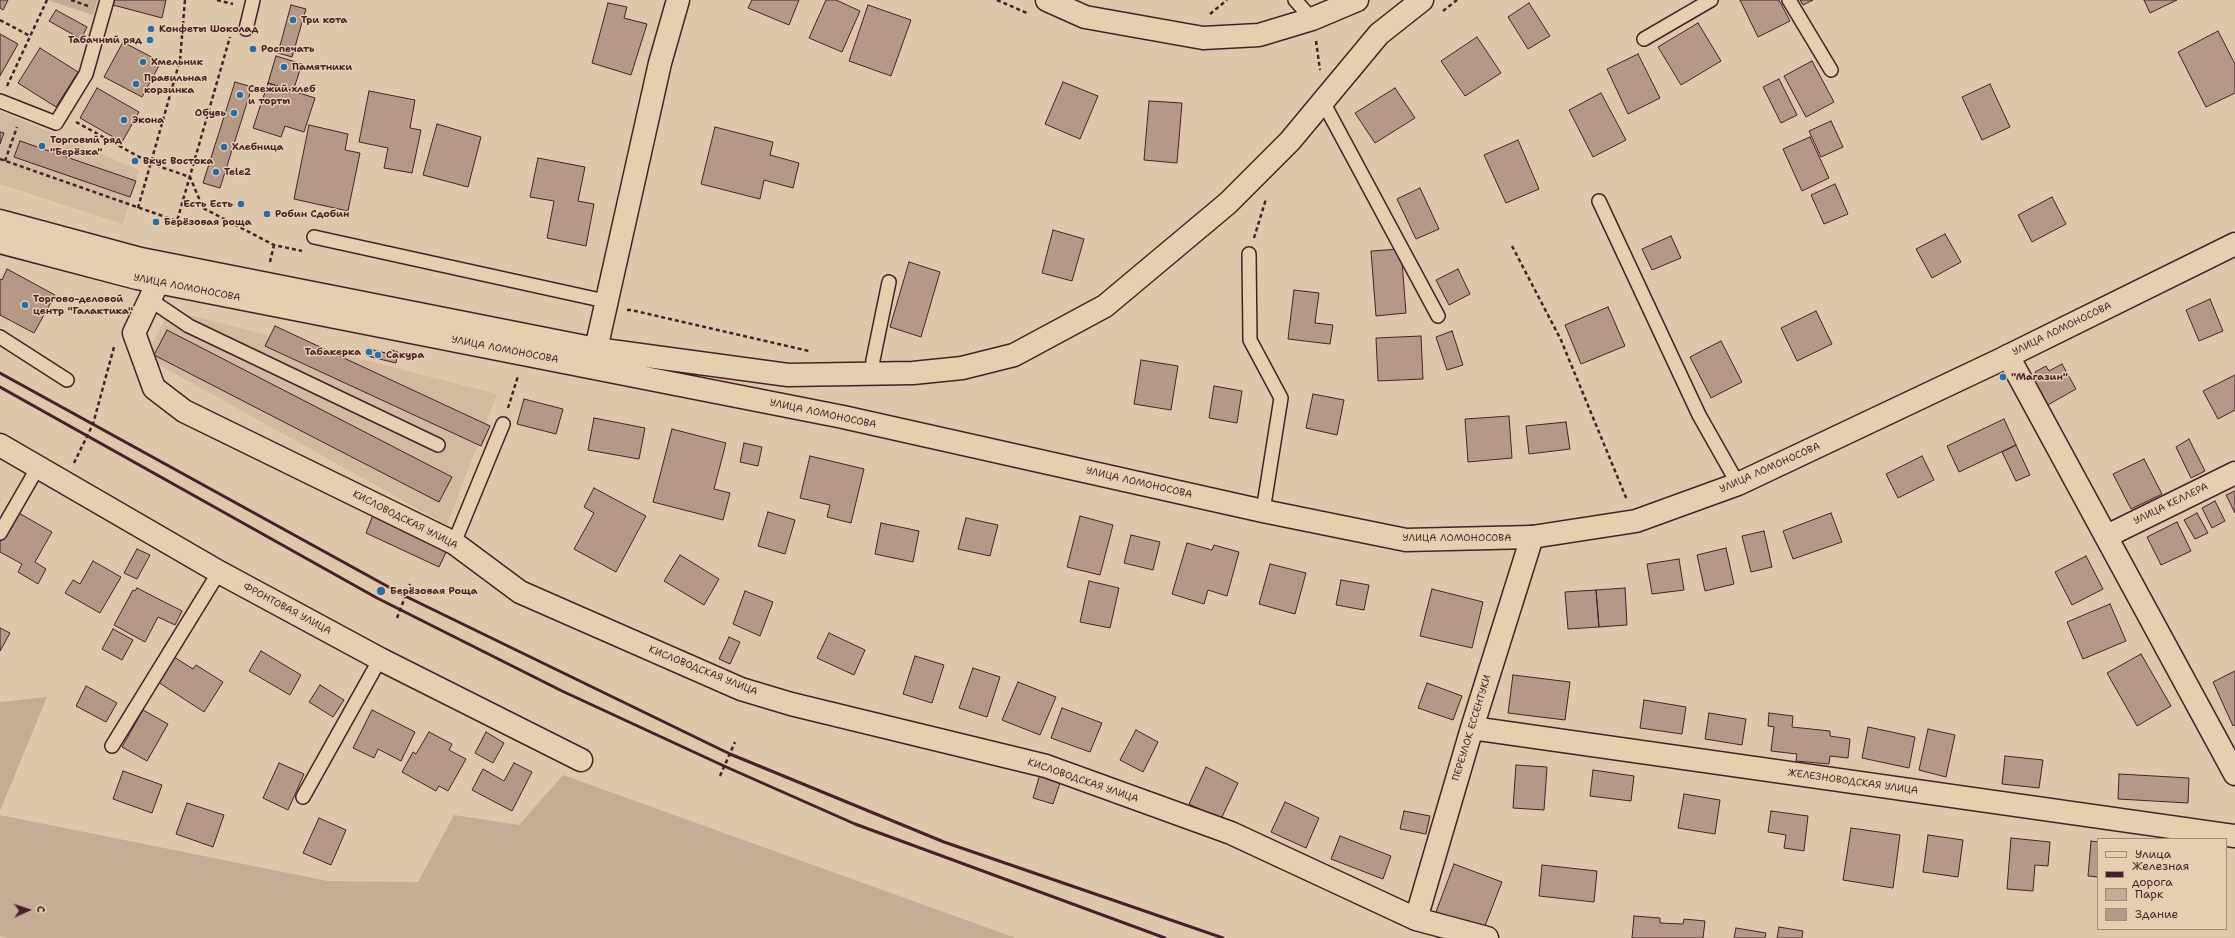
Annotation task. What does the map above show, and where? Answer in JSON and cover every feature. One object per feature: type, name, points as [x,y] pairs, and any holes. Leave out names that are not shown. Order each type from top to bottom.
[{"type":"street","points":[[678,0],[660,63],[604,307],[594,358],[788,375],[913,373],[962,368],[1014,355],[1105,306],[1228,203],[1290,141],[1322,100],[1379,34],[1422,0]]},
{"type":"street","points":[[1047,0],[1085,17],[1203,38],[1259,35],[1312,19],[1357,0]]},
{"type":"street","name":"УЛИЦА ЛОМОНОСОВА","points":[[0,221],[141,259],[594,358],[844,417],[1263,511],[1406,540],[1532,537],[1636,521],[1738,484],[2008,356],[2235,244]]},
{"type":"street","name":"УЛИЦА ЛОМОНОСОВА","points":[[0,242],[154,291],[594,358]]},
{"type":"street","name":"КИСЛОВОДСКАЯ УЛИЦА","points":[[154,291],[134,332],[154,388],[184,410],[454,543],[520,592],[741,689],[791,704],[1046,766],[1231,833],[1416,919],[1487,938]]},
{"type":"street","points":[[2008,356],[2107,536],[2230,752],[2235,774]]},
{"type":"street","name":"ФРОНТОВАЯ УЛИЦА","points":[[0,445],[65,481],[219,572],[380,659],[581,760]]},
{"type":"street","name":"УЛИЦА КЕЛЛЕРА","points":[[2107,536],[2235,473]]},
{"type":"street","name":"ПЕРЕУЛОК ЕССЕНТУКИ","points":[[1416,919],[1472,728],[1532,537]]},
{"type":"street","name":"ЖЕЛЕЗНОВОДСКАЯ УЛИЦА","points":[[1472,728],[2235,836]]},
{"type":"lane","points":[[0,101],[56,123],[86,74],[107,0]]},
{"type":"lane","points":[[246,29],[253,0]]},
{"type":"lane","points":[[1295,0],[1312,19]]},
{"type":"lane","points":[[1644,39],[1711,0]]},
{"type":"lane","points":[[1789,0],[1831,70]]},
{"type":"lane","points":[[1322,100],[1438,316]]},
{"type":"lane","points":[[1599,201],[1699,415],[1738,484]]},
{"type":"lane","points":[[314,237],[604,307]]},
{"type":"lane","points":[[1249,254],[1250,340],[1281,398],[1263,511]]},
{"type":"lane","points":[[872,374],[873,360],[889,282]]},
{"type":"lane","points":[[154,291],[189,326],[438,445]]},
{"type":"lane","points":[[0,337],[67,380]]},
{"type":"lane","points":[[454,543],[503,424]]},
{"type":"lane","points":[[0,533],[38,467]]},
{"type":"lane","points":[[112,746],[219,572]]},
{"type":"lane","points":[[303,797],[380,659]]},
{"type":"path","points":[[0,101],[47,0]]},
{"type":"path","points":[[71,0],[88,6]]},
{"type":"path","points":[[138,208],[152,164],[180,60],[185,0]]},
{"type":"path","points":[[217,0],[239,5]]},
{"type":"path","points":[[1207,17],[1227,0]]},
{"type":"path","points":[[0,20],[30,36]]},
{"type":"path","points":[[0,159],[177,221],[231,35]]},
{"type":"path","points":[[5,161],[24,110]]},
{"type":"path","points":[[62,114],[152,164],[190,177],[203,208],[274,245],[305,251]]},
{"type":"path","points":[[1512,246],[1561,340],[1636,521]]},
{"type":"path","points":[[604,307],[631,310],[816,352]]},
{"type":"path","points":[[65,481],[93,424],[116,339]]},
{"type":"path","points":[[503,424],[519,372]]},
{"type":"path","points":[[397,618],[410,584]]},
{"type":"path","points":[[720,776],[735,742]]},
{"type":"shaded area","name":"Торговый ряд \"Берёзка\"","points":[[0,111],[139,170],[123,224],[0,184]]},
{"type":"shaded area","points":[[170,310],[497,394],[447,525],[145,357]]},
{"type":"green space","points":[[47,0],[97,0],[93,15]]},
{"type":"green space","points":[[47,697],[0,811],[0,702]]},
{"type":"green space","points":[[563,775],[1016,938],[9,938],[0,936],[0,815],[328,881],[418,882],[454,815],[519,825]]},
{"type":"building","points":[[0,0],[8,0],[3,10],[0,8]]},
{"type":"building","points":[[114,0],[166,0],[162,18],[113,5]]},
{"type":"building","points":[[752,0],[799,0],[789,25],[748,8]]},
{"type":"building","points":[[826,0],[836,0],[860,11],[842,52],[809,38]]},
{"type":"building","points":[[1740,0],[1779,0],[1790,21],[1758,37]]},
{"type":"building","points":[[1800,0],[1813,0],[1803,5]]},
{"type":"building","points":[[2144,0],[2177,0],[2150,13]]},
{"type":"building","points":[[608,3],[627,7],[624,18],[647,24],[631,75],[592,63]]},
{"type":"building","points":[[1529,3],[1550,36],[1528,49],[1508,17]]},
{"type":"building","points":[[291,5],[306,9],[292,57],[278,53]]},
{"type":"building","points":[[868,5],[911,20],[891,76],[849,61]]},
{"type":"building","points":[[56,10],[87,27],[81,39],[49,21]]},
{"type":"building","points":[[1698,23],[1721,61],[1681,85],[1658,47]]},
{"type":"building","points":[[2218,31],[2235,64],[2235,93],[2206,107],[2178,52]]},
{"type":"building","points":[[0,34],[18,44],[0,76]]},
{"type":"building","points":[[1477,37],[1501,73],[1465,96],[1441,61]]},
{"type":"building","points":[[123,42],[161,62],[142,97],[104,77]]},
{"type":"building","points":[[40,48],[78,72],[56,107],[18,83]]},
{"type":"building","points":[[1638,54],[1660,98],[1628,114],[1607,69]]},
{"type":"building","points":[[276,56],[302,64],[293,91],[268,83]]},
{"type":"building","points":[[1812,61],[1834,102],[1806,117],[1784,76]]},
{"type":"building","points":[[1779,79],[1797,115],[1781,123],[1763,87]]},
{"type":"building","points":[[235,82],[252,87],[220,188],[203,183]]},
{"type":"building","points":[[1063,82],[1098,96],[1080,139],[1045,124]]},
{"type":"building","points":[[268,83],[315,98],[304,132],[285,126],[281,137],[253,128]]},
{"type":"building","points":[[1990,84],[2010,127],[1982,140],[1962,97]]},
{"type":"building","points":[[97,88],[139,112],[122,142],[80,118]]},
{"type":"building","points":[[1395,88],[1415,118],[1375,143],[1355,113]]},
{"type":"building","points":[[369,91],[415,100],[410,128],[421,130],[412,173],[384,168],[388,148],[359,142]]},
{"type":"building","points":[[1601,93],[1626,140],[1593,157],[1569,110]]},
{"type":"building","points":[[1149,101],[1182,103],[1177,163],[1144,160]]},
{"type":"building","points":[[1831,121],[1843,147],[1821,157],[1809,131]]},
{"type":"building","points":[[437,124],[481,137],[468,187],[423,175]]},
{"type":"building","points":[[309,125],[348,134],[345,150],[360,153],[348,211],[294,199]]},
{"type":"building","points":[[715,127],[773,142],[770,155],[799,163],[793,188],[764,180],[760,199],[701,184]]},
{"type":"building","points":[[0,132],[4,133],[0,144]]},
{"type":"building","points":[[1810,137],[1829,178],[1802,191],[1783,149]]},
{"type":"building","points":[[1518,140],[1539,189],[1506,203],[1484,155]]},
{"type":"building","points":[[20,141],[136,181],[130,197],[14,157]]},
{"type":"building","points":[[538,158],[585,167],[578,201],[594,204],[586,246],[547,238],[554,201],[530,197]]},
{"type":"building","points":[[1835,184],[1848,214],[1824,224],[1811,195]]},
{"type":"building","points":[[1420,188],[1439,229],[1416,239],[1397,199]]},
{"type":"building","points":[[2052,197],[2066,224],[2032,242],[2018,215]]},
{"type":"building","points":[[1053,230],[1084,239],[1072,281],[1042,273]]},
{"type":"building","points":[[1945,234],[1961,262],[1932,278],[1916,249]]},
{"type":"building","points":[[1671,236],[1681,258],[1652,270],[1642,249]]},
{"type":"building","points":[[1401,249],[1406,313],[1376,316],[1371,251]]},
{"type":"building","points":[[909,262],[940,272],[921,337],[890,327]]},
{"type":"building","name":"Торгово-деловой центр \"Галактика\"","points":[[7,269],[55,295],[34,333],[0,315],[0,279],[2,280]]},
{"type":"building","points":[[1458,269],[1470,294],[1449,305],[1436,280]]},
{"type":"building","points":[[1294,290],[1319,293],[1315,323],[1333,325],[1330,344],[1288,339]]},
{"type":"building","points":[[2210,299],[2223,331],[2199,341],[2186,310]]},
{"type":"building","points":[[1608,307],[1625,346],[1581,364],[1565,325]]},
{"type":"building","points":[[1816,311],[1832,344],[1797,361],[1781,328]]},
{"type":"building","points":[[275,326],[490,426],[481,446],[265,346]]},
{"type":"building","points":[[167,330],[452,477],[439,502],[154,355]]},
{"type":"building","points":[[1452,331],[1463,365],[1447,370],[1436,337]]},
{"type":"building","points":[[1421,336],[1423,379],[1378,381],[1376,338]]},
{"type":"building","points":[[1721,341],[1742,382],[1711,398],[1690,357]]},
{"type":"building","points":[[368,348],[373,350],[371,357],[366,355],[365,351]]},
{"type":"building","points":[[373,350],[390,354],[391,350],[398,352],[396,363],[371,357]]},
{"type":"building","points":[[1141,360],[1178,366],[1171,410],[1134,404]]},
{"type":"building","points":[[2062,364],[2076,389],[2046,406],[2033,382],[2039,379],[2035,372],[2046,366],[2049,371]]},
{"type":"building","points":[[2235,375],[2235,410],[2218,419],[2203,391]]},
{"type":"building","points":[[1214,386],[1242,391],[1237,423],[1209,418]]},
{"type":"building","points":[[1313,394],[1344,400],[1337,435],[1306,428]]},
{"type":"building","points":[[524,399],[563,409],[556,434],[517,424]]},
{"type":"building","points":[[1509,416],[1512,458],[1468,462],[1465,419]]},
{"type":"building","points":[[594,418],[645,428],[639,459],[588,450]]},
{"type":"building","points":[[2004,419],[2016,445],[1959,472],[1947,446]]},
{"type":"building","points":[[1566,422],[1570,449],[1529,454],[1526,426]]},
{"type":"building","points":[[672,429],[726,443],[714,489],[730,493],[723,520],[653,502]]},
{"type":"building","points":[[2189,439],[2205,471],[2191,478],[2176,447]]},
{"type":"building","points":[[744,443],[762,447],[758,466],[740,462]]},
{"type":"building","points":[[2016,445],[2030,475],[2016,481],[2002,452]]},
{"type":"building","points":[[810,456],[864,469],[851,523],[827,517],[830,505],[800,498]]},
{"type":"building","points":[[1922,456],[1934,480],[1898,498],[1886,474]]},
{"type":"building","points":[[2144,459],[2162,494],[2131,509],[2113,474]]},
{"type":"building","points":[[594,488],[646,516],[616,572],[574,549],[594,513],[584,507]]},
{"type":"building","points":[[2235,491],[2235,513],[2226,495]]},
{"type":"building","points":[[2215,501],[2225,521],[2212,528],[2202,508]]},
{"type":"building","points":[[17,512],[52,532],[35,562],[46,569],[38,584],[18,572],[22,564],[0,552],[0,542]]},
{"type":"building","points":[[768,512],[795,520],[785,554],[758,546]]},
{"type":"building","points":[[1831,513],[1842,542],[1793,559],[1783,531]]},
{"type":"building","points":[[2197,513],[2208,533],[2195,539],[2184,520]]},
{"type":"building","points":[[373,515],[447,550],[439,567],[366,533]]},
{"type":"building","points":[[1080,516],[1113,525],[1100,575],[1067,567]]},
{"type":"building","points":[[966,518],[998,525],[990,556],[958,549]]},
{"type":"building","points":[[2177,522],[2191,551],[2161,565],[2147,537]]},
{"type":"building","points":[[881,523],[919,531],[913,562],[875,554]]},
{"type":"building","points":[[1764,531],[1772,567],[1751,572],[1742,536]]},
{"type":"building","points":[[1131,535],[1160,542],[1153,570],[1124,563]]},
{"type":"building","points":[[1187,543],[1212,550],[1214,545],[1239,552],[1227,596],[1208,590],[1204,604],[1172,594]]},
{"type":"building","points":[[1726,548],[1734,584],[1705,591],[1697,555]]},
{"type":"building","points":[[137,549],[150,555],[137,579],[124,573]]},
{"type":"building","points":[[680,555],[719,579],[704,605],[664,581]]},
{"type":"building","points":[[2086,556],[2103,589],[2072,605],[2055,572]]},
{"type":"building","points":[[1679,559],[1684,590],[1652,594],[1647,564]]},
{"type":"building","points":[[93,561],[121,577],[100,613],[65,593],[73,580],[80,584]]},
{"type":"building","points":[[1270,564],[1306,573],[1295,614],[1259,604]]},
{"type":"building","points":[[1341,580],[1369,585],[1364,610],[1336,605]]},
{"type":"building","points":[[1089,581],[1119,588],[1110,628],[1080,622]]},
{"type":"building","points":[[137,588],[182,611],[175,625],[158,617],[145,642],[114,625],[133,590],[135,591]]},
{"type":"building","points":[[1625,588],[1627,625],[1599,627],[1596,590]]},
{"type":"building","points":[[1432,589],[1483,602],[1472,648],[1420,636]]},
{"type":"building","points":[[1596,590],[1599,627],[1568,629],[1565,592]]},
{"type":"building","points":[[745,591],[773,602],[760,636],[733,624]]},
{"type":"building","points":[[2110,604],[2126,641],[2083,659],[2067,622]]},
{"type":"building","points":[[0,628],[10,633],[0,651]]},
{"type":"building","points":[[113,629],[133,640],[122,660],[102,649]]},
{"type":"building","points":[[829,633],[865,650],[854,675],[817,658]]},
{"type":"building","points":[[729,637],[740,642],[730,664],[719,659]]},
{"type":"building","points":[[261,651],[301,675],[290,695],[249,671]]},
{"type":"building","points":[[2141,654],[2171,706],[2137,726],[2107,673]]},
{"type":"building","points":[[915,656],[944,665],[932,703],[903,694]]},
{"type":"building","points":[[174,657],[193,669],[196,665],[223,682],[204,712],[158,682]]},
{"type":"building","points":[[973,668],[1000,677],[987,717],[959,708]]},
{"type":"building","points":[[2235,671],[2235,725],[2233,726],[2213,682]]},
{"type":"building","points":[[1513,675],[1570,682],[1565,720],[1508,713]]},
{"type":"building","points":[[1018,682],[1056,697],[1040,735],[1002,720]]},
{"type":"building","points":[[1427,683],[1462,696],[1453,720],[1418,708]]},
{"type":"building","points":[[320,685],[344,700],[333,717],[309,702]]},
{"type":"building","points":[[86,686],[117,703],[106,722],[76,706]]},
{"type":"building","points":[[1644,700],[1686,707],[1682,734],[1640,728]]},
{"type":"building","points":[[1062,708],[1102,723],[1090,752],[1051,738]]},
{"type":"building","points":[[143,710],[168,724],[147,761],[122,747]]},
{"type":"building","points":[[372,710],[415,732],[401,761],[378,749],[374,758],[353,748]]},
{"type":"building","points":[[1709,713],[1746,719],[1742,745],[1705,739]]},
{"type":"building","points":[[1769,713],[1793,716],[1792,727],[1830,731],[1830,736],[1850,739],[1848,758],[1830,756],[1829,764],[1796,761],[1797,754],[1771,751],[1774,727],[1768,726]]},
{"type":"building","points":[[1868,727],[1915,737],[1909,768],[1862,758]]},
{"type":"building","points":[[1928,729],[1955,735],[1946,777],[1919,770]]},
{"type":"building","points":[[1136,730],[1158,742],[1143,772],[1120,760]]},
{"type":"building","points":[[429,732],[452,744],[449,750],[466,759],[448,791],[439,786],[436,791],[402,772],[413,752],[416,754]]},
{"type":"building","points":[[486,732],[504,743],[493,763],[475,753]]},
{"type":"building","points":[[2005,756],[2043,760],[2039,788],[2002,784]]},
{"type":"building","points":[[279,763],[304,774],[288,810],[263,798]]},
{"type":"building","points":[[514,763],[532,772],[512,811],[472,790],[483,769],[504,781]]},
{"type":"building","points":[[1516,765],[1547,767],[1544,810],[1513,808]]},
{"type":"building","points":[[1206,767],[1238,783],[1221,819],[1189,804]]},
{"type":"building","points":[[1593,770],[1634,776],[1631,801],[1590,796]]},
{"type":"building","points":[[123,771],[162,785],[152,813],[113,799]]},
{"type":"building","points":[[1040,774],[1061,780],[1053,804],[1033,798]]},
{"type":"building","points":[[2119,774],[2189,778],[2188,803],[2118,799]]},
{"type":"building","points":[[1684,794],[1720,800],[1715,834],[1678,828]]},
{"type":"building","points":[[1285,802],[1319,818],[1306,848],[1271,832]]},
{"type":"building","points":[[187,803],[224,815],[213,847],[176,834]]},
{"type":"building","points":[[1404,811],[1430,816],[1426,834],[1400,829]]},
{"type":"building","points":[[1771,811],[1808,816],[1804,851],[1784,848],[1786,835],[1768,832]]},
{"type":"building","points":[[319,818],[346,830],[331,865],[303,853]]},
{"type":"building","points":[[1851,828],[1900,835],[1893,888],[1843,880]]},
{"type":"building","points":[[1928,835],[1963,840],[1958,877],[1923,872]]},
{"type":"building","points":[[1340,836],[1391,856],[1383,879],[1331,859]]},
{"type":"building","points":[[2011,838],[2050,842],[2048,866],[2035,865],[2033,891],[2007,889]]},
{"type":"building","points":[[2091,841],[2097,842],[2097,877],[2088,876]]},
{"type":"building","points":[[1454,864],[1502,882],[1483,931],[1436,912]]},
{"type":"building","points":[[1542,865],[1597,871],[1594,902],[1539,896]]},
{"type":"building","points":[[1634,916],[1660,918],[1660,923],[1683,924],[1684,919],[1705,921],[1703,938],[1632,938]]},
{"type":"building","points":[[1779,927],[1803,931],[1802,938],[1777,938]]},
{"type":"building","points":[[1736,928],[1766,933],[1765,938],[1734,938]]},
{"type":"railway","points":[[0,373],[405,596],[730,754],[944,842],[1223,938]]},
{"type":"railway","points":[[0,387],[377,598],[562,691],[724,766],[855,824],[1165,938]]},
{"type":"place","name":"Три кота","points":[[293,20]]},
{"type":"place","name":"Конфеты Шоколад","points":[[151,29]]},
{"type":"place","name":"Табачный ряд","points":[[150,40]]},
{"type":"place","name":"Роспечать","points":[[253,49]]},
{"type":"place","name":"Хмельник","points":[[143,62]]},
{"type":"place","name":"Памятники","points":[[284,67]]},
{"type":"place","name":"Правильная корзинка","points":[[136,84]]},
{"type":"place","name":"Свежий хлеб и торты","points":[[240,95]]},
{"type":"place","name":"Обувь","points":[[234,113]]},
{"type":"place","name":"Экона","points":[[124,120]]},
{"type":"place","name":"Торговый ряд \"Берёзка\"","points":[[42,146]]},
{"type":"place","name":"Хлебница","points":[[224,147]]},
{"type":"place","name":"Вкус Востока","points":[[135,161]]},
{"type":"place","name":"Tele2","points":[[216,172]]},
{"type":"place","name":"Есть Есть","points":[[241,204]]},
{"type":"place","name":"Робин Сдобин","points":[[267,214]]},
{"type":"place","name":"Берёзовая роща","points":[[156,222]]},
{"type":"place","name":"Торгово-деловой центр \"Галактика\"","points":[[25,305]]},
{"type":"place","name":"Табакерка","points":[[369,352]]},
{"type":"place","name":"Сакура","points":[[378,355]]},
{"type":"place","name":"\"Магазин\"","points":[[2003,377]]},
{"type":"place","name":"Берёзовая Роща","points":[[381,591]]}]
